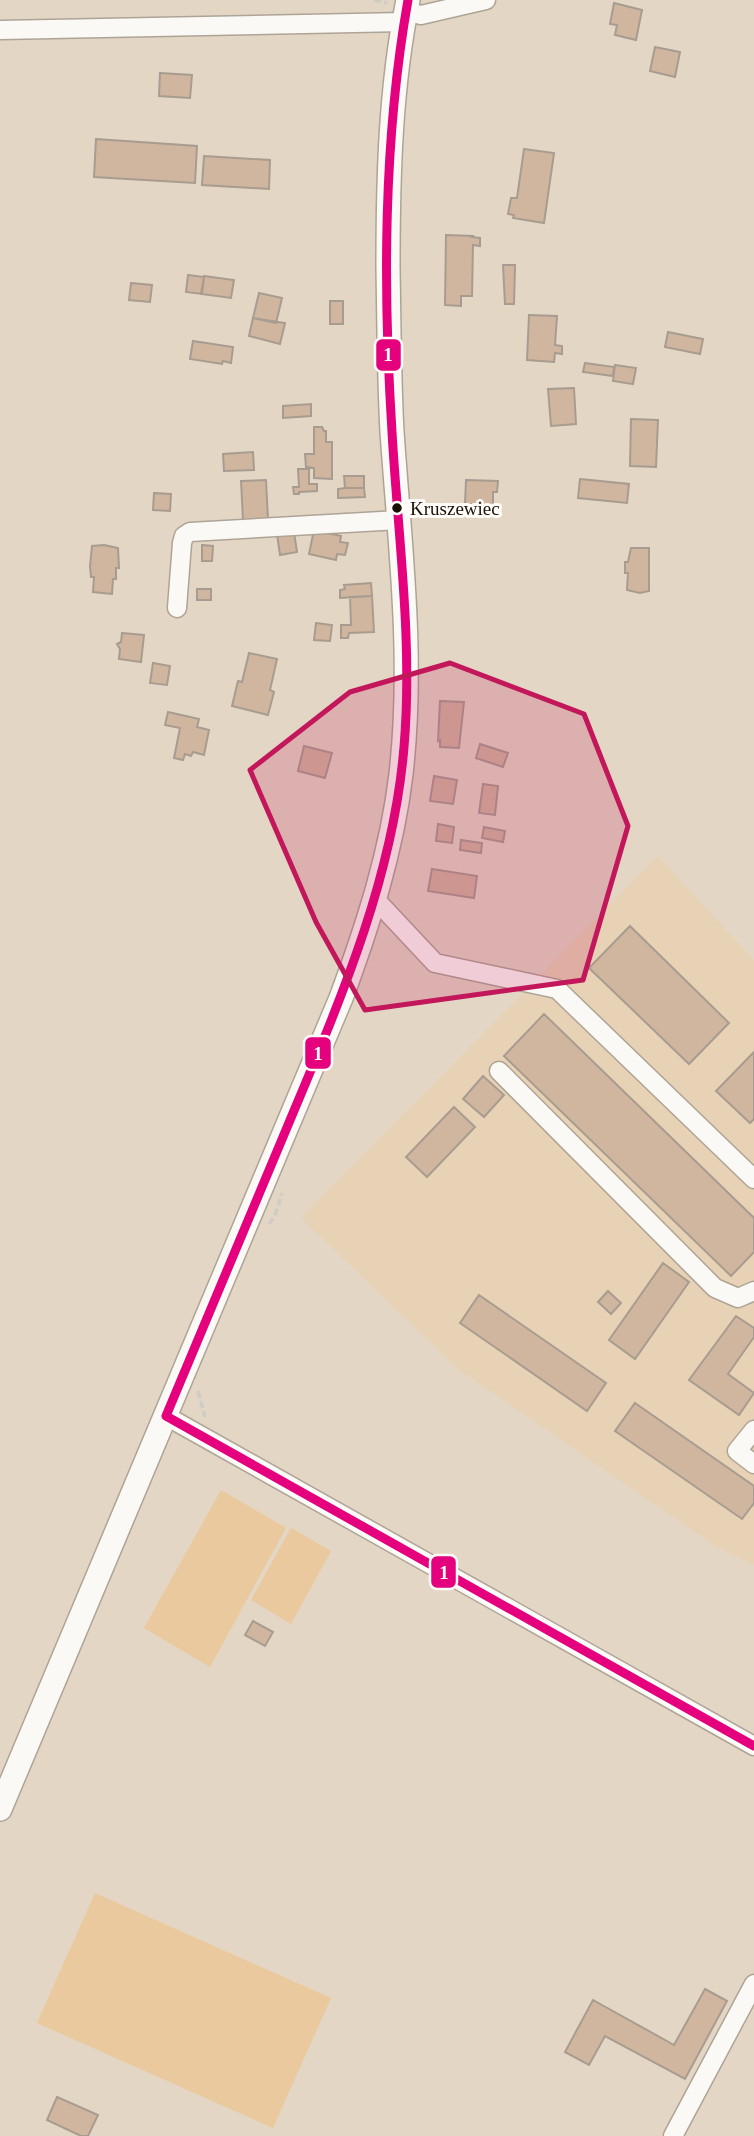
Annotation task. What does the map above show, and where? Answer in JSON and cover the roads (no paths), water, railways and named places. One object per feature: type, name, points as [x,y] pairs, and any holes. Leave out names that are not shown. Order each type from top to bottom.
[{"type":"main road","points":[[0,1809],[341,998],[375,899],[399,788],[405,720],[405,611],[389,374],[388,219],[393,99],[402,9]]},
{"type":"street","points":[[0,30],[402,9],[421,15],[486,0]]},
{"type":"street","points":[[177,608],[182,543],[184,536],[190,532],[399,520]]},
{"type":"street","points":[[375,899],[435,963],[557,989],[754,1179]]},
{"type":"street","points":[[499,1071],[715,1289],[738,1298],[754,1291]]},
{"type":"street","points":[[166,1416],[754,1746]]},
{"type":"street","points":[[754,1430],[737,1451],[754,1464]]},
{"type":"street","points":[[673,2136],[754,1984]]},
{"type":"place","name":"Kruszewiec","points":[[397,508]]}]
